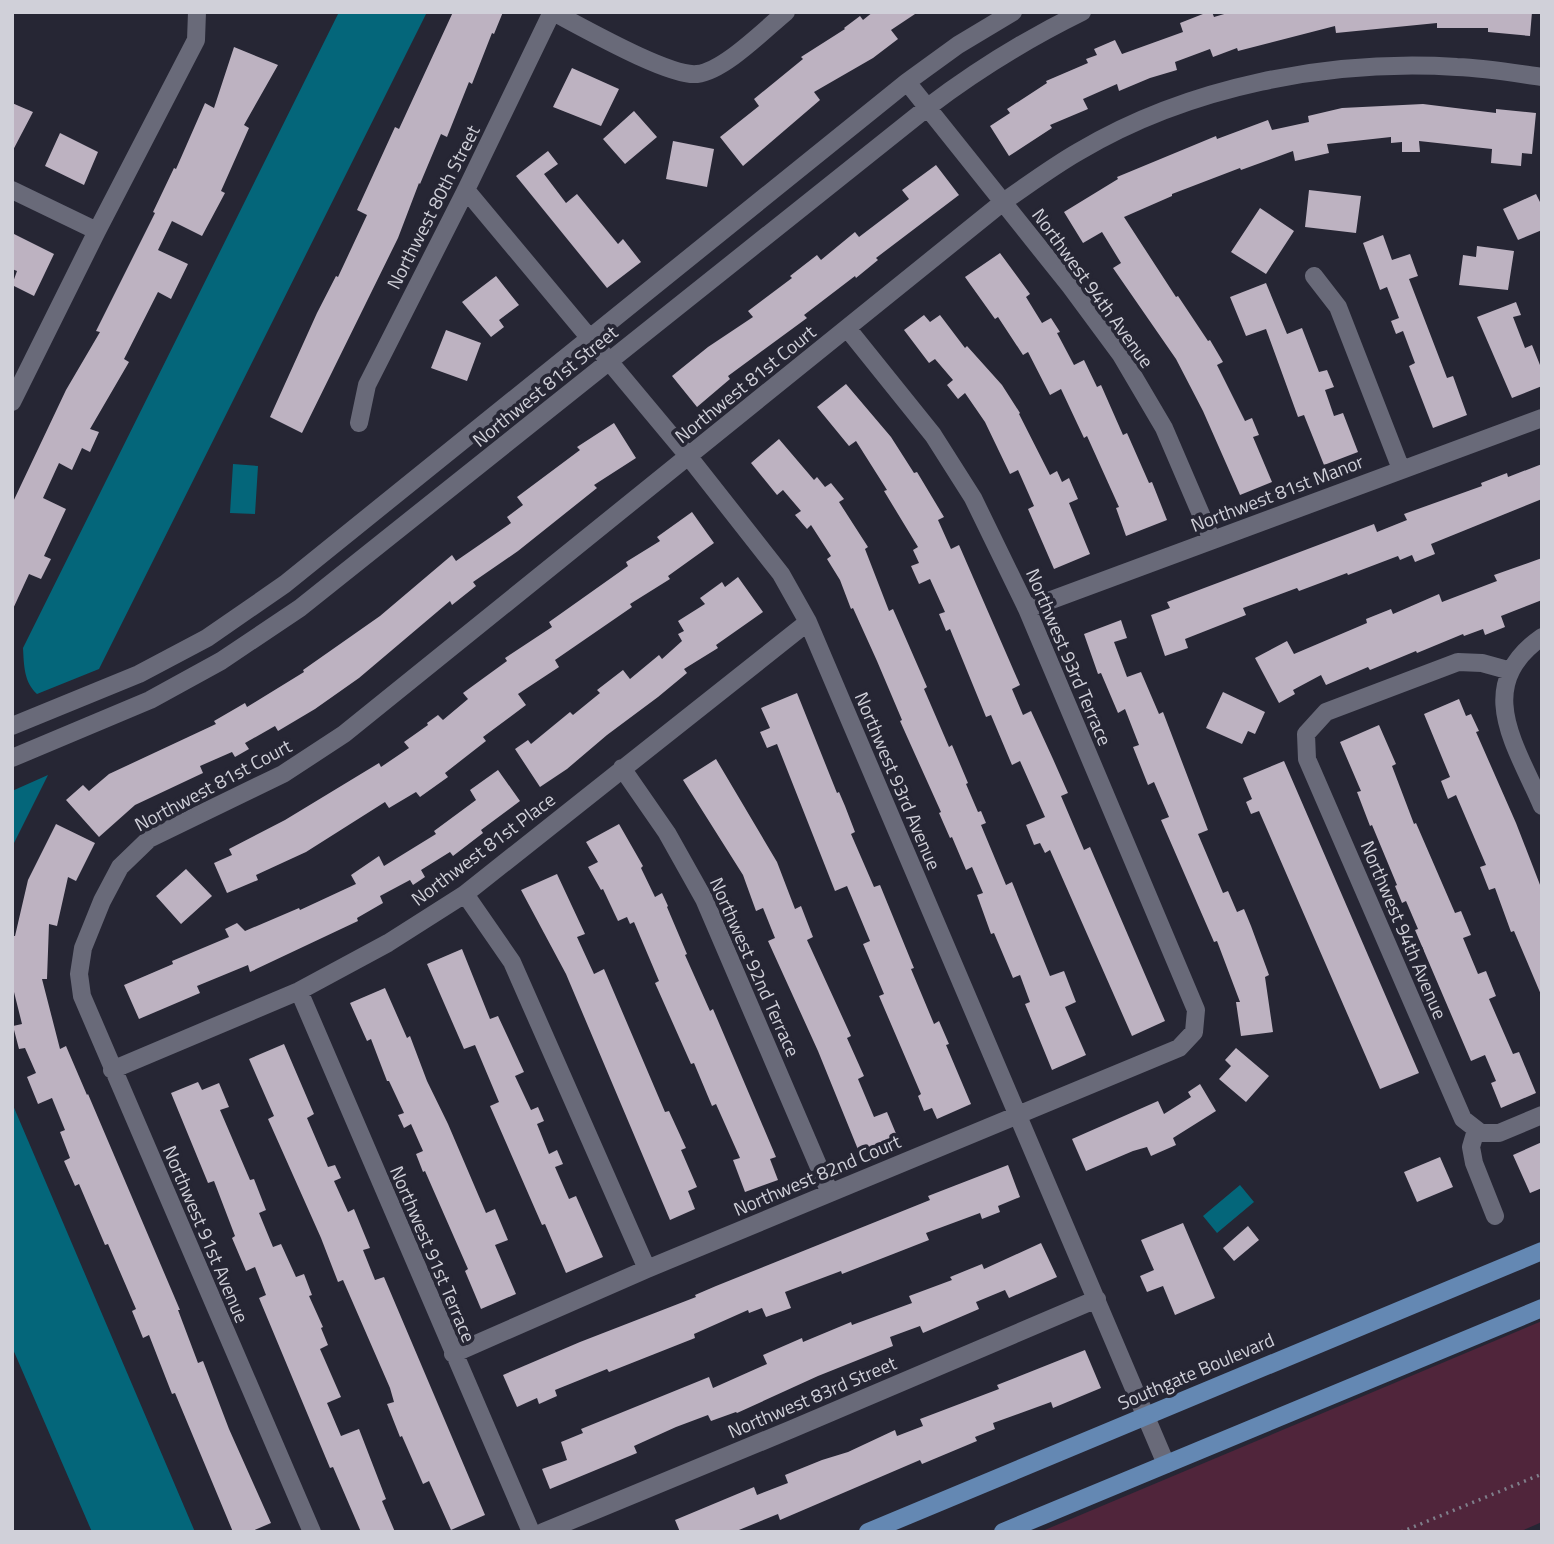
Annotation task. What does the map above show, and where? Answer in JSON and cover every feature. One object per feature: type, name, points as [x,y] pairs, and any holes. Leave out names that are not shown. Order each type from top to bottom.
[{"type":"main road","name":"Southgate Boulevard","points":[[868,1532],[1542,1251]]},
{"type":"main road","points":[[1003,1532],[1542,1308]]},
{"type":"street","points":[[12,402],[196,40],[197,12]]},
{"type":"street","points":[[552,12],[672,71],[698,74],[721,65],[786,12]]},
{"type":"street","name":"Northwest 80th Street","points":[[359,423],[367,385],[552,12]]},
{"type":"street","name":"Northwest 81st Street","points":[[12,726],[139,674],[207,639],[285,584],[907,82],[958,45],[1013,12]]},
{"type":"street","name":"Northwest 81st Street","points":[[12,758],[150,701],[232,654],[300,608],[975,71],[1082,12]]},
{"type":"street","name":"Northwest 81st Court","points":[[83,948],[102,901],[120,867],[149,839],[283,774],[344,734],[1003,202],[1079,151],[1145,118],[1210,95],[1286,76],[1364,66],[1418,66],[1457,67],[1542,77]]},
{"type":"street","name":"Northwest 94th Avenue","points":[[907,82],[1070,286],[1121,355],[1164,428],[1212,540]]},
{"type":"street","points":[[12,190],[97,231]]},
{"type":"street","name":"Northwest 93rd Avenue","points":[[466,190],[690,457],[781,574],[808,622],[1166,1464]]},
{"type":"street","points":[[1314,276],[1338,307],[1401,469]]},
{"type":"street","name":"Northwest 93rd Terrace","points":[[847,328],[933,435],[974,498],[1027,609],[1195,1010],[1194,1032]]},
{"type":"street","name":"Northwest 81st Manor","points":[[1027,609],[1542,418]]},
{"type":"street","name":"Northwest 81st Place","points":[[112,1070],[299,991],[388,943],[465,894],[808,622]]},
{"type":"street","points":[[1542,637],[1526,648],[1511,671],[1503,691],[1505,719],[1542,806]]},
{"type":"street","name":"Northwest 94th Avenue","points":[[1479,1131],[1463,1119],[1307,759],[1306,734],[1326,712],[1458,662],[1482,663],[1511,671]]},
{"type":"street","name":"Northwest 92nd Terrace","points":[[622,768],[667,833],[704,899],[830,1193]]},
{"type":"street","points":[[465,894],[512,962],[647,1269]]},
{"type":"street","name":"Northwest 91st Avenue","points":[[83,948],[79,974],[82,996],[312,1532]]},
{"type":"street","name":"Northwest 91st Terrace","points":[[299,991],[531,1532]]},
{"type":"street","name":"Northwest 82nd Court","points":[[453,1354],[647,1269],[1179,1048],[1194,1032]]},
{"type":"street","points":[[1496,1216],[1474,1163],[1471,1147],[1479,1131],[1499,1133],[1542,1115]]},
{"type":"street","name":"Northwest 83rd Street","points":[[543,1532],[1097,1299]]},
{"type":"path","points":[[1401,1532],[1542,1474]]},
{"type":"shaded area","points":[[1542,1321],[1542,1522],[1519,1532],[1040,1532]]},
{"type":"water","points":[[339,12],[427,12],[99,669],[37,694],[27,679],[23,648]]},
{"type":"water","points":[[233,464],[258,466],[255,514],[230,513]]},
{"type":"water","points":[[48,775],[12,847],[12,791]]},
{"type":"water","points":[[12,1103],[195,1532],[92,1532],[12,1347]]},
{"type":"water","points":[[1240,1185],[1254,1202],[1217,1233],[1203,1216]]},
{"type":"building","points":[[453,12],[503,12],[472,84],[469,82],[447,137],[441,134],[398,238],[302,433],[270,417],[317,313],[336,276],[338,277],[367,215],[357,210],[395,127],[399,129]]},
{"type":"building","points":[[873,12],[918,12],[891,30],[898,39],[873,58],[814,92],[820,100],[743,166],[720,137],[759,106],[754,99],[803,59],[801,57],[845,29],[860,16],[863,20]]},
{"type":"building","points":[[1212,12],[1214,17],[1231,12],[1532,12],[1530,36],[1488,32],[1488,28],[1437,28],[1437,23],[1336,33],[1335,26],[1238,51],[1237,48],[1213,57],[1210,49],[1175,62],[1177,70],[1119,91],[1117,84],[1083,99],[1088,109],[1050,125],[1052,128],[1009,156],[990,126],[1010,113],[1007,109],[1047,83],[1046,81],[1088,63],[1086,59],[1097,55],[1094,49],[1115,40],[1122,54],[1183,32],[1180,23]]},
{"type":"building","points":[[234,47],[278,65],[244,125],[249,128],[221,191],[225,193],[202,236],[172,221],[158,250],[188,264],[171,299],[158,292],[124,359],[129,362],[90,429],[99,432],[90,452],[82,448],[72,470],[59,463],[43,498],[66,509],[44,556],[51,559],[41,579],[29,574],[12,611],[12,504],[66,390],[100,332],[96,331],[155,213],[153,212],[174,168],[176,169],[205,103],[214,108]]},
{"type":"building","points":[[572,68],[619,89],[601,126],[553,107]]},
{"type":"building","points":[[12,103],[33,112],[12,152]]},
{"type":"building","points":[[1423,104],[1496,113],[1496,109],[1536,113],[1532,154],[1522,153],[1521,166],[1491,163],[1492,149],[1419,141],[1420,152],[1402,152],[1402,142],[1391,143],[1391,137],[1327,144],[1329,153],[1295,161],[1293,151],[1172,194],[1124,217],[1176,297],[1178,296],[1208,341],[1210,340],[1223,362],[1217,365],[1245,421],[1252,418],[1259,435],[1253,437],[1272,482],[1240,495],[1203,411],[1176,359],[1113,268],[1121,263],[1102,232],[1083,243],[1064,212],[1118,179],[1117,177],[1216,136],[1217,139],[1268,120],[1272,130],[1309,122],[1308,116],[1342,108]]},
{"type":"building","points":[[634,111],[657,137],[625,164],[603,139]]},
{"type":"building","points":[[60,133],[98,152],[84,185],[45,166]]},
{"type":"building","points":[[673,141],[714,149],[707,187],[666,179]]},
{"type":"building","points":[[548,151],[558,164],[544,174],[566,203],[577,194],[618,244],[623,239],[641,262],[607,288],[516,176]]},
{"type":"building","points":[[936,165],[959,195],[876,258],[878,260],[856,278],[855,276],[804,315],[807,318],[728,376],[730,379],[697,407],[672,376],[708,347],[753,317],[748,311],[792,278],[790,276],[817,255],[821,260],[855,232],[859,237],[909,199],[902,190]]},
{"type":"building","points":[[1309,190],[1361,196],[1356,233],[1305,227]]},
{"type":"building","points":[[1536,194],[1542,206],[1542,230],[1518,240],[1503,209]]},
{"type":"building","points":[[1260,208],[1294,231],[1266,274],[1231,252]]},
{"type":"building","points":[[12,233],[54,254],[34,296],[12,285],[17,271],[12,269]]},
{"type":"building","points":[[1383,235],[1392,260],[1410,254],[1418,276],[1409,279],[1447,378],[1453,376],[1467,415],[1433,428],[1409,366],[1415,363],[1403,331],[1396,334],[1391,321],[1399,318],[1387,287],[1380,290],[1363,243]]},
{"type":"building","points":[[1477,246],[1514,251],[1508,290],[1459,285],[1463,255],[1476,257]]},
{"type":"building","points":[[1000,253],[1030,294],[1026,297],[1042,323],[1051,318],[1074,365],[1084,360],[1097,387],[1101,385],[1123,435],[1127,433],[1149,483],[1152,482],[1167,520],[1126,536],[1116,508],[1119,507],[1087,436],[1084,438],[1061,389],[1050,395],[1028,352],[1023,355],[998,317],[995,319],[965,277]]},
{"type":"building","points":[[496,276],[519,305],[499,320],[504,327],[491,337],[462,302]]},
{"type":"building","points":[[1266,283],[1287,334],[1302,328],[1319,372],[1327,370],[1334,387],[1325,390],[1334,416],[1343,413],[1358,452],[1324,465],[1304,415],[1298,417],[1266,329],[1246,336],[1230,297]]},
{"type":"building","points":[[1516,302],[1521,315],[1513,317],[1525,348],[1532,345],[1542,370],[1542,386],[1512,398],[1477,317]]},
{"type":"building","points":[[924,315],[930,322],[940,315],[965,348],[967,346],[1002,385],[1020,413],[1050,475],[1057,471],[1062,482],[1069,478],[1078,499],[1069,503],[1090,554],[1054,569],[1028,509],[1034,506],[1018,470],[1010,474],[985,422],[965,393],[958,399],[947,385],[953,380],[935,359],[929,363],[904,330]]},
{"type":"building","points":[[446,330],[481,343],[467,381],[431,368]]},
{"type":"building","points":[[846,384],[891,437],[914,473],[917,472],[944,517],[938,520],[951,549],[959,545],[1020,685],[1012,689],[1023,715],[1031,711],[1068,793],[1061,796],[1084,850],[1090,847],[1165,1021],[1132,1036],[1050,850],[1045,853],[1040,843],[1034,845],[1026,825],[1045,817],[1020,761],[1012,765],[991,715],[986,717],[950,629],[946,631],[939,614],[945,612],[930,579],[919,584],[911,566],[919,563],[913,550],[918,547],[856,441],[849,446],[817,407]]},
{"type":"building","points":[[614,423],[636,458],[594,485],[597,488],[518,551],[473,582],[476,586],[452,605],[450,601],[359,678],[315,709],[278,731],[275,726],[245,743],[249,749],[235,757],[232,752],[200,766],[203,773],[135,805],[99,837],[66,800],[83,785],[89,791],[109,774],[216,724],[214,721],[245,703],[247,707],[304,672],[303,670],[380,616],[452,555],[456,561],[511,523],[507,517],[523,505],[517,497],[580,450],[577,447]]},
{"type":"building","points":[[779,439],[814,480],[817,477],[825,487],[831,483],[844,499],[839,502],[868,547],[865,549],[889,611],[893,609],[927,687],[924,689],[949,747],[952,745],[978,812],[981,811],[986,823],[981,825],[1006,885],[1012,882],[1050,976],[1064,971],[1076,1002],[1065,1007],[1086,1055],[1052,1070],[1025,1004],[1030,1002],[1020,975],[1013,978],[994,933],[991,934],[977,895],[983,893],[972,867],[966,870],[952,837],[950,838],[877,661],[840,580],[827,559],[831,556],[811,525],[807,529],[795,515],[801,511],[783,490],[777,495],[751,463]]},
{"type":"building","points":[[1542,464],[1542,499],[1431,544],[1435,554],[1415,562],[1412,555],[1400,560],[1398,556],[1348,575],[1347,573],[1299,591],[1297,588],[1243,608],[1246,615],[1185,639],[1188,648],[1165,656],[1151,615],[1170,608],[1167,602],[1374,524],[1377,532],[1407,520],[1404,514],[1482,486],[1481,483],[1507,473],[1508,477]]},
{"type":"building","points":[[692,512],[714,543],[668,576],[670,579],[630,604],[632,607],[555,660],[559,667],[518,694],[526,705],[483,737],[486,741],[445,773],[448,777],[420,797],[416,792],[389,808],[385,802],[306,852],[256,875],[258,880],[227,893],[214,863],[232,855],[229,849],[285,820],[379,763],[381,767],[409,748],[404,742],[438,715],[443,720],[468,699],[463,693],[507,661],[505,658],[552,627],[549,622],[628,566],[626,562],[660,541],[657,537]]},
{"type":"building","points":[[1542,558],[1542,600],[1501,616],[1505,627],[1485,635],[1483,629],[1464,636],[1463,634],[1370,670],[1368,667],[1326,685],[1321,675],[1293,690],[1295,694],[1279,703],[1255,658],[1287,641],[1294,654],[1367,623],[1366,619],[1391,609],[1393,614],[1439,594],[1442,602],[1497,581],[1494,575]]},
{"type":"building","points":[[738,577],[763,612],[716,645],[718,648],[684,669],[687,673],[658,697],[540,787],[515,749],[528,740],[531,744],[570,712],[573,715],[600,693],[597,690],[623,670],[630,679],[659,655],[662,659],[682,641],[678,634],[684,631],[678,621],[705,604],[700,598],[722,582],[725,587]]},
{"type":"building","points":[[1121,620],[1127,638],[1114,642],[1127,677],[1141,672],[1159,714],[1163,712],[1208,830],[1198,834],[1223,893],[1228,891],[1237,912],[1244,909],[1251,926],[1269,975],[1265,977],[1273,1032],[1241,1036],[1236,1002],[1240,1002],[1217,941],[1214,942],[1161,820],[1169,817],[1154,782],[1148,785],[1133,747],[1139,745],[1125,709],[1118,713],[1101,673],[1098,674],[1084,634]]},
{"type":"building","points":[[1223,692],[1265,712],[1255,734],[1248,731],[1242,744],[1206,728]]},
{"type":"building","points":[[797,693],[855,832],[851,834],[874,887],[880,885],[914,968],[911,969],[934,1024],[939,1021],[949,1044],[946,1045],[971,1104],[937,1119],[932,1108],[924,1111],[918,1096],[921,1094],[879,996],[884,994],[863,944],[870,941],[847,886],[835,891],[777,744],[767,748],[760,732],[770,728],[761,708]]},
{"type":"building","points":[[1459,699],[1466,716],[1471,714],[1479,731],[1476,732],[1542,890],[1542,997],[1514,931],[1511,932],[1495,888],[1489,890],[1480,867],[1486,865],[1456,795],[1448,799],[1441,781],[1450,777],[1424,714]]},
{"type":"building","points":[[1379,725],[1396,764],[1392,766],[1414,824],[1416,823],[1455,913],[1461,911],[1471,935],[1463,938],[1478,974],[1486,971],[1496,996],[1489,999],[1513,1054],[1519,1052],[1536,1093],[1501,1108],[1491,1083],[1496,1081],[1485,1055],[1471,1061],[1415,930],[1418,929],[1406,901],[1402,903],[1395,886],[1397,885],[1372,825],[1370,826],[1357,792],[1361,791],[1340,742]]},
{"type":"building","points":[[716,759],[777,862],[795,909],[801,906],[813,937],[807,940],[851,1036],[847,1038],[864,1076],[858,1079],[874,1117],[887,1112],[897,1136],[859,1152],[818,1051],[768,941],[775,938],[763,908],[756,911],[743,875],[683,780]]},
{"type":"building","points":[[1284,761],[1419,1073],[1380,1089],[1259,811],[1251,814],[1246,802],[1252,799],[1243,778]]},
{"type":"building","points":[[498,770],[520,801],[481,830],[483,833],[453,856],[450,852],[421,870],[425,877],[413,885],[410,880],[380,896],[383,903],[357,918],[358,921],[250,972],[248,965],[197,986],[200,993],[139,1019],[124,985],[229,937],[225,929],[237,923],[245,931],[299,908],[300,910],[356,884],[351,875],[379,856],[384,866],[436,834],[434,831],[476,800],[470,790]]},
{"type":"building","points":[[56,824],[95,843],[76,881],[68,877],[57,926],[49,924],[47,979],[42,979],[60,1049],[66,1046],[88,1094],[180,1310],[198,1363],[203,1361],[229,1429],[271,1523],[250,1532],[233,1532],[149,1335],[143,1338],[132,1311],[136,1309],[108,1244],[105,1245],[79,1184],[75,1186],[64,1161],[70,1158],[60,1132],[65,1130],[52,1098],[38,1104],[27,1077],[36,1073],[25,1048],[19,1049],[13,1026],[22,1024],[12,984],[12,936],[15,936],[28,880]]},
{"type":"building","points":[[619,824],[643,866],[641,868],[655,897],[662,893],[668,906],[687,954],[685,955],[710,1011],[713,1009],[776,1157],[770,1159],[778,1180],[745,1192],[733,1160],[740,1158],[716,1104],[712,1106],[694,1063],[691,1064],[655,983],[659,981],[634,922],[630,924],[627,917],[618,921],[603,889],[601,890],[588,867],[598,862],[586,842]]},
{"type":"building","points":[[186,869],[212,896],[181,924],[156,896]]},
{"type":"building","points":[[557,874],[585,934],[577,937],[594,974],[604,969],[665,1112],[669,1111],[686,1148],[681,1150],[697,1187],[688,1191],[695,1209],[670,1220],[566,974],[521,890]]},
{"type":"building","points":[[462,949],[490,1019],[498,1016],[524,1072],[515,1076],[531,1110],[538,1107],[544,1121],[537,1124],[549,1154],[557,1150],[563,1164],[555,1167],[569,1199],[576,1196],[603,1257],[566,1273],[490,1106],[499,1102],[475,1045],[464,1049],[427,964]]},
{"type":"building","points":[[385,988],[407,1038],[410,1036],[427,1081],[486,1213],[495,1209],[508,1240],[495,1245],[516,1294],[481,1309],[465,1271],[468,1269],[416,1154],[423,1151],[411,1124],[404,1128],[398,1115],[404,1113],[387,1081],[371,1039],[367,1041],[350,1003]]},
{"type":"building","points":[[284,1044],[314,1114],[307,1118],[328,1167],[335,1165],[341,1178],[334,1181],[348,1212],[354,1209],[370,1248],[363,1250],[375,1280],[384,1277],[485,1515],[451,1530],[429,1481],[423,1484],[402,1436],[400,1437],[387,1404],[394,1402],[390,1388],[343,1280],[338,1282],[268,1119],[274,1116],[249,1059]]},
{"type":"building","points":[[1236,1048],[1269,1076],[1246,1102],[1219,1079],[1231,1066],[1225,1060]]},
{"type":"building","points":[[198,1082],[202,1090],[219,1083],[229,1107],[220,1110],[266,1210],[259,1213],[273,1247],[281,1244],[296,1277],[304,1274],[312,1295],[309,1296],[328,1345],[320,1349],[341,1397],[327,1403],[341,1436],[359,1429],[386,1499],[382,1501],[395,1532],[361,1532],[333,1467],[330,1468],[259,1298],[266,1295],[255,1267],[246,1271],[232,1238],[235,1236],[214,1181],[208,1183],[171,1093]]},
{"type":"building","points":[[1200,1084],[1216,1111],[1173,1138],[1176,1145],[1151,1156],[1147,1147],[1133,1151],[1086,1171],[1072,1139],[1158,1101],[1164,1114],[1191,1097],[1188,1092]]},
{"type":"building","points":[[1542,1142],[1542,1188],[1530,1193],[1513,1155]]},
{"type":"building","points":[[1440,1157],[1453,1187],[1417,1202],[1404,1172]]},
{"type":"building","points":[[1008,1165],[1020,1197],[998,1206],[1000,1212],[982,1219],[980,1213],[926,1233],[929,1240],[842,1274],[841,1271],[785,1292],[791,1308],[766,1317],[762,1308],[749,1313],[748,1310],[694,1334],[695,1338],[555,1390],[557,1396],[539,1404],[537,1398],[517,1407],[503,1375],[930,1200],[928,1196]]},
{"type":"building","points":[[1183,1223],[1215,1298],[1175,1315],[1163,1286],[1147,1292],[1140,1276],[1154,1270],[1141,1240]]},
{"type":"building","points":[[1248,1226],[1259,1240],[1234,1261],[1223,1248]]},
{"type":"building","points":[[1041,1243],[1057,1277],[1009,1298],[1005,1290],[976,1302],[979,1309],[923,1333],[920,1326],[890,1337],[893,1346],[737,1413],[711,1421],[708,1415],[676,1427],[634,1446],[637,1453],[550,1489],[542,1469],[567,1460],[561,1442],[583,1433],[581,1429],[709,1377],[713,1388],[767,1364],[763,1355],[802,1338],[803,1342],[851,1322],[852,1325],[912,1303],[909,1296],[952,1280],[950,1277],[982,1264],[984,1269]]},
{"type":"building","points":[[1085,1350],[1101,1388],[1053,1408],[1051,1402],[993,1423],[995,1429],[975,1437],[977,1441],[922,1464],[920,1460],[780,1520],[778,1514],[734,1532],[680,1532],[675,1520],[754,1487],[757,1495],[788,1483],[785,1475],[848,1452],[895,1430],[897,1436],[923,1426],[920,1419],[999,1389],[997,1385]]}]
